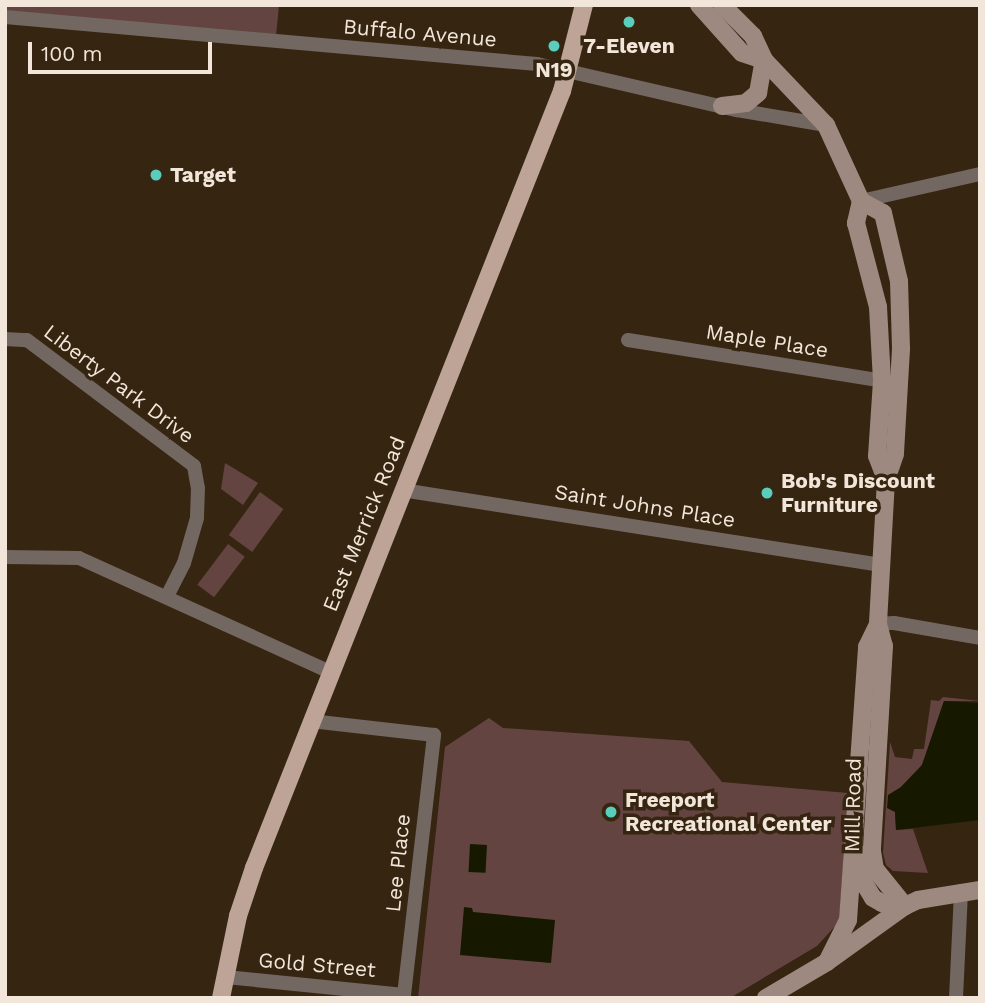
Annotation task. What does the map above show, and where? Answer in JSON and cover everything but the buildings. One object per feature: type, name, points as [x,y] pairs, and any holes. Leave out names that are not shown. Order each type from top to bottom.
[{"type":"main road","name":"East Merrick Road","points":[[221,998],[238,916],[254,868],[568,72],[584,5]]},
{"type":"main road","name":"Mill Road","points":[[699,5],[742,53],[764,60]]},
{"type":"main road","name":"Mill Road","points":[[722,5],[752,36],[764,60],[825,125],[861,201],[883,213],[899,281],[890,382],[877,456],[887,480],[878,624],[884,646],[872,851],[875,869],[905,906]]},
{"type":"main road","points":[[722,106],[746,103],[758,93],[764,60]]},
{"type":"main road","name":"Mill Road","points":[[861,201],[856,223],[878,307],[890,382]]},
{"type":"main road","name":"Mill Road","points":[[878,624],[867,647],[856,821],[861,878],[867,890],[882,903],[905,906]]},
{"type":"main road","name":"Mill Road","points":[[827,962],[848,920],[851,844],[856,821]]},
{"type":"main road","points":[[766,998],[827,962],[905,906],[918,900],[980,890]]},
{"type":"street","name":"Buffalo Avenue","points":[[5,17],[537,64],[722,106],[825,125]]},
{"type":"street","points":[[861,201],[980,174]]},
{"type":"street","name":"Liberty Park Drive","points":[[5,339],[27,340],[194,466],[198,488],[197,518],[184,563],[167,597]]},
{"type":"street","name":"Maple Place","points":[[628,340],[890,382]]},
{"type":"street","name":"Saint Johns Place","points":[[402,490],[881,565]]},
{"type":"street","points":[[5,557],[79,558],[330,672]]},
{"type":"street","points":[[878,624],[894,623],[980,638]]},
{"type":"street","name":"Lee Place","points":[[311,721],[434,734],[404,995]]},
{"type":"street","points":[[956,998],[961,891]]},
{"type":"street","name":"Gold Street","points":[[226,977],[404,995]]},
{"type":"shaded area","points":[[5,5],[279,5],[276,36],[5,11]]},
{"type":"shaded area","points":[[225,463],[258,483],[243,505],[221,489]]},
{"type":"shaded area","points":[[260,492],[283,509],[252,552],[229,535]]},
{"type":"shaded area","points":[[228,544],[245,557],[214,597],[197,585]]},
{"type":"shaded area","points":[[943,697],[980,701],[944,701],[922,765],[901,787],[895,812],[896,830],[913,829],[928,873],[893,871],[886,865],[883,853],[890,742],[895,757],[912,759],[914,749],[924,749],[931,700],[939,701]]},
{"type":"shaded area","points":[[944,701],[980,703],[980,820],[896,830],[895,812],[887,808],[888,795],[901,787],[922,765]]},
{"type":"shaded area","points":[[489,718],[503,728],[689,741],[722,782],[848,793],[839,922],[817,946],[730,998],[418,998],[445,747]]},
{"type":"shaded area","points":[[470,844],[487,845],[486,873],[469,872]]},
{"type":"shaded area","points":[[464,907],[472,908],[473,912],[555,920],[551,963],[460,955]]},
{"type":"place","name":"7-Eleven","points":[[629,22]]},
{"type":"place","name":"N19","points":[[554,46]]},
{"type":"place","name":"Target","points":[[156,175]]},
{"type":"place","name":"Bob's Discount Furniture","points":[[767,493]]},
{"type":"place","name":"Freeport Recreational Center","points":[[611,812]]}]
